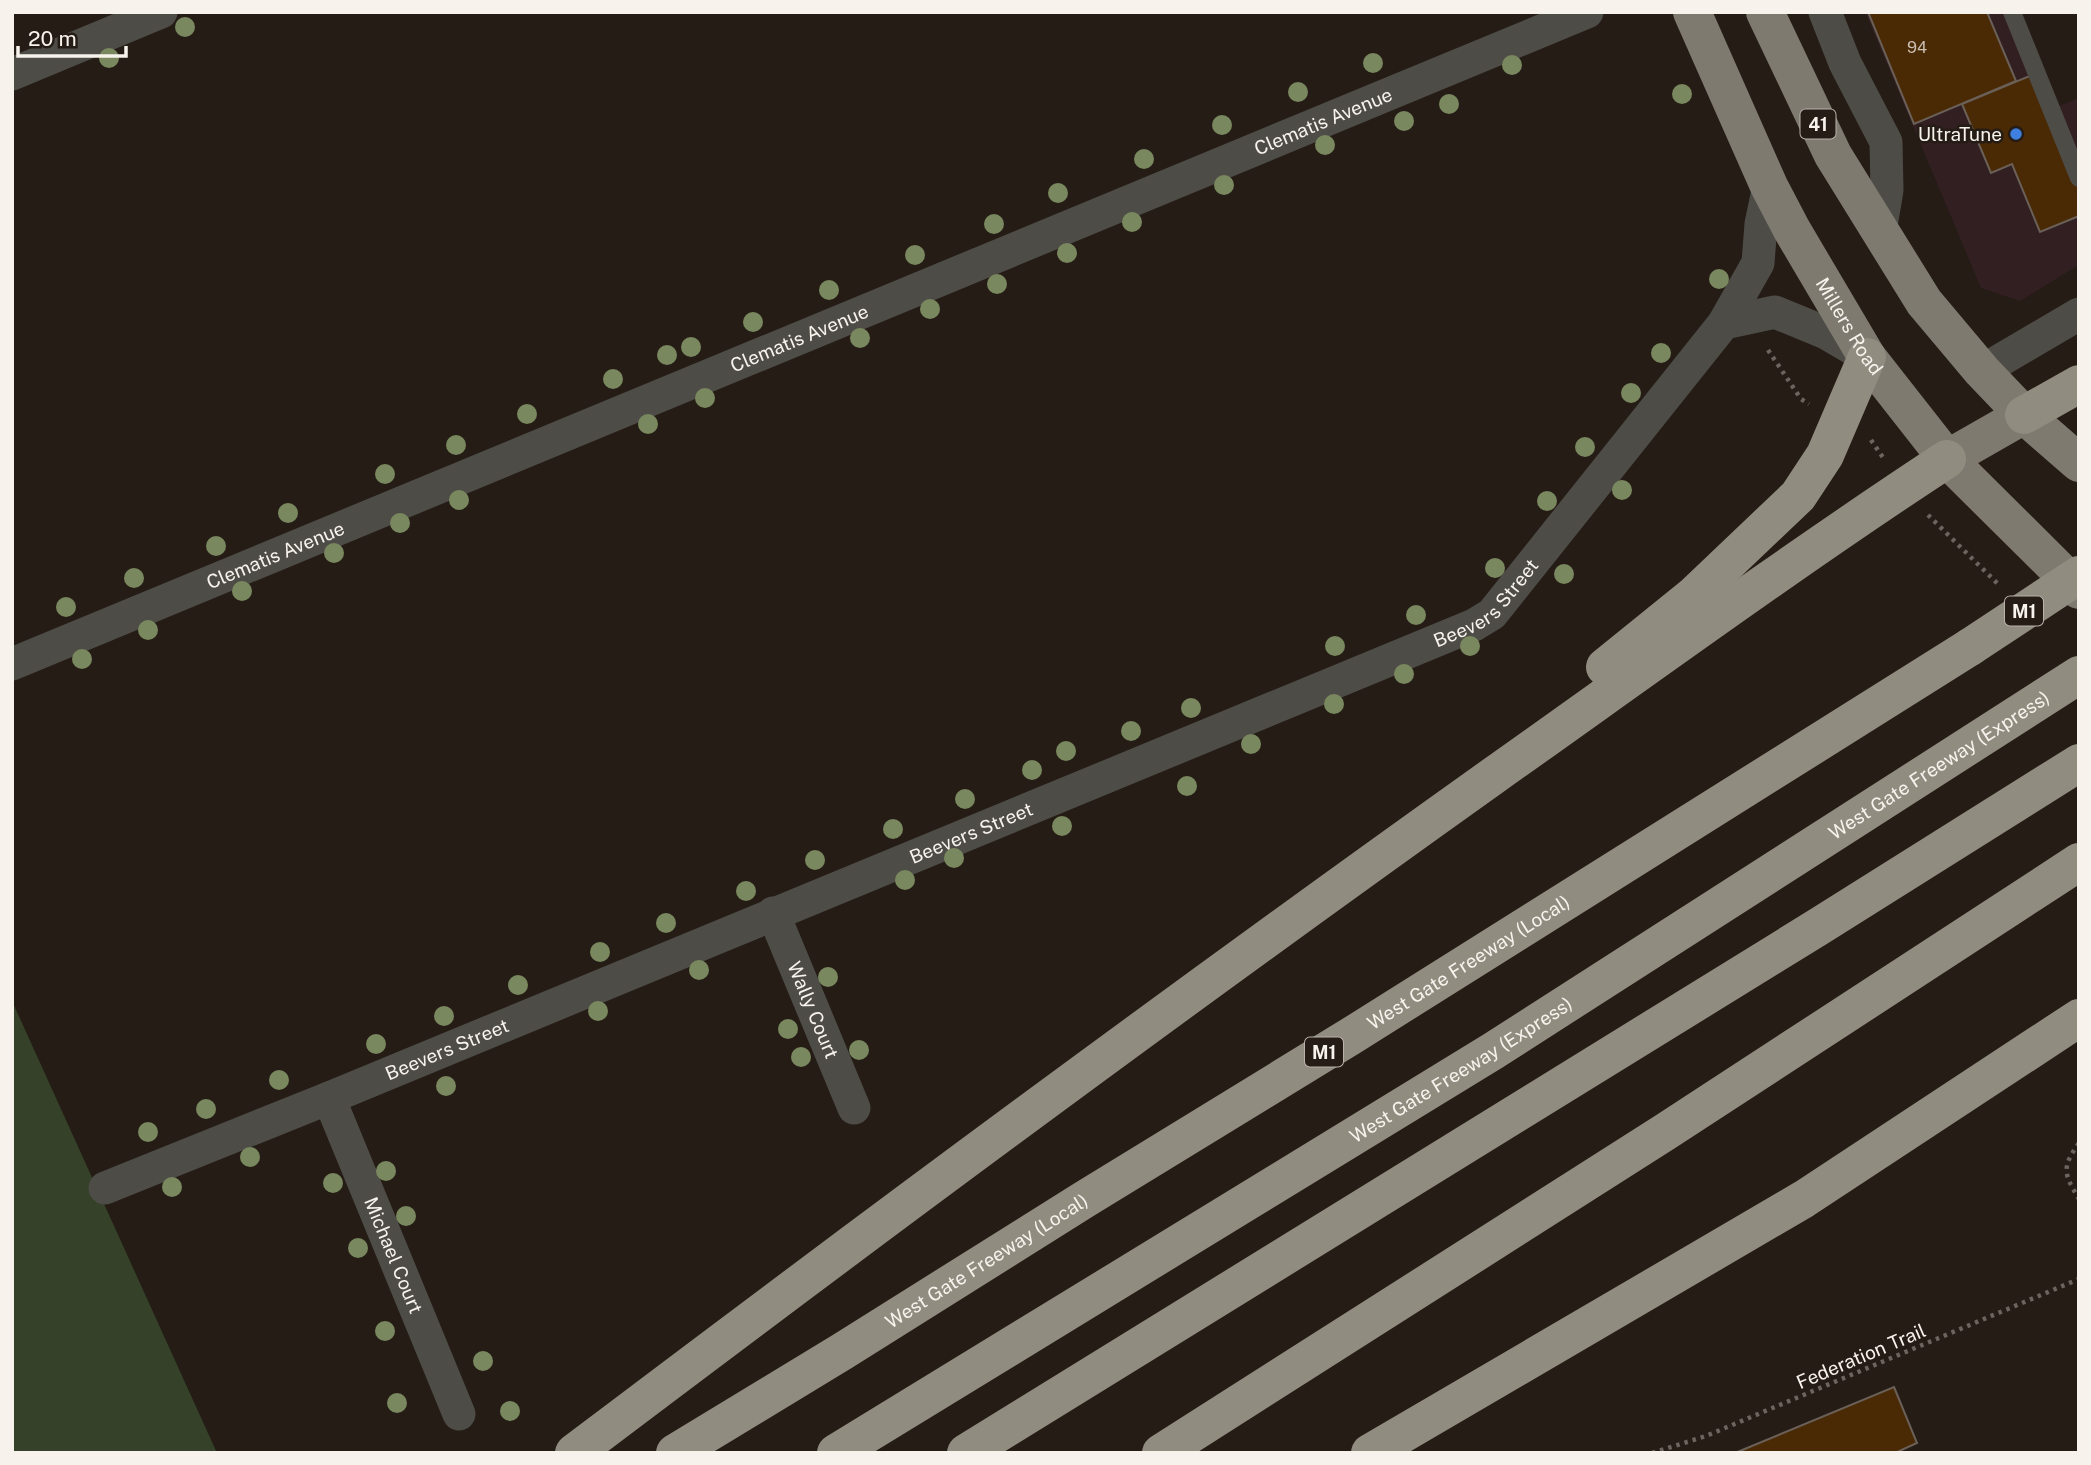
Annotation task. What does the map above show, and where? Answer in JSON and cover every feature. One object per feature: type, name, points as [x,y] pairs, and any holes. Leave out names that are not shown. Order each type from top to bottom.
[{"type":"highway","points":[[1290,921],[1694,595],[1798,496],[1825,456],[1867,357]]},
{"type":"highway","points":[[2024,415],[2079,384]]},
{"type":"highway","points":[[574,1453],[848,1245],[1290,921],[1798,559],[1947,459]]},
{"type":"highway","name":"West Gate Freeway (Local)","points":[[675,1453],[1351,1036],[2079,575]]},
{"type":"highway","name":"West Gate Freeway (Express)","points":[[836,1453],[1493,1051],[2079,675]]},
{"type":"highway","points":[[966,1453],[2079,763]]},
{"type":"highway","points":[[1161,1453],[1665,1132],[2079,862]]},
{"type":"highway","points":[[1370,1453],[1804,1199],[2079,1018]]},
{"type":"main road","name":"Millers Road","points":[[1692,12],[1769,186],[1867,357],[1947,459],[2079,590]]},
{"type":"main road","name":"41","points":[[1765,12],[1833,155],[1924,302],[1982,372],[2024,415],[2079,463]]},
{"type":"main road","points":[[1947,459],[2024,415]]},
{"type":"street","points":[[12,74],[161,12]]},
{"type":"street","name":"Clematis Avenue","points":[[12,664],[1587,12]]},
{"type":"street","points":[[1825,12],[1845,63],[1886,142],[1887,190],[1880,232]]},
{"type":"street","name":"Beevers Street","points":[[106,1188],[1474,625],[1492,614],[1724,323],[1758,264],[1761,224],[1769,186]]},
{"type":"street","points":[[1724,323],[1775,312],[1826,333],[1867,357]]},
{"type":"street","points":[[1982,372],[2079,314]]},
{"type":"street","name":"Wally Court","points":[[773,913],[854,1108]]},
{"type":"street","name":"Michael Court","points":[[329,1098],[459,1414]]},
{"type":"lane","points":[[2012,12],[2079,178]]},
{"type":"path","points":[[1724,323],[1754,331],[1801,399]]},
{"type":"path","points":[[2079,1143],[2067,1160],[2068,1181],[2079,1199]]},
{"type":"path","name":"Federation Trail","points":[[1653,1453],[1706,1436],[2079,1279]]},
{"type":"shaded area","points":[[1865,12],[2018,12],[2056,107],[2079,98],[2079,265],[2020,301],[1981,288]]},
{"type":"green space","points":[[12,1001],[217,1453],[12,1453]]},
{"type":"building","points":[[1868,12],[1987,12],[2016,81],[1914,124]]},
{"type":"building","name":"UltraTune","points":[[2032,75],[2079,188],[2079,216],[2040,232],[2012,164],[1991,173],[1962,104]]},
{"type":"building","points":[[1894,1387],[1917,1443],[1895,1453],[1735,1453]]},
{"type":"place","name":"UltraTune","points":[[2016,134]]}]
